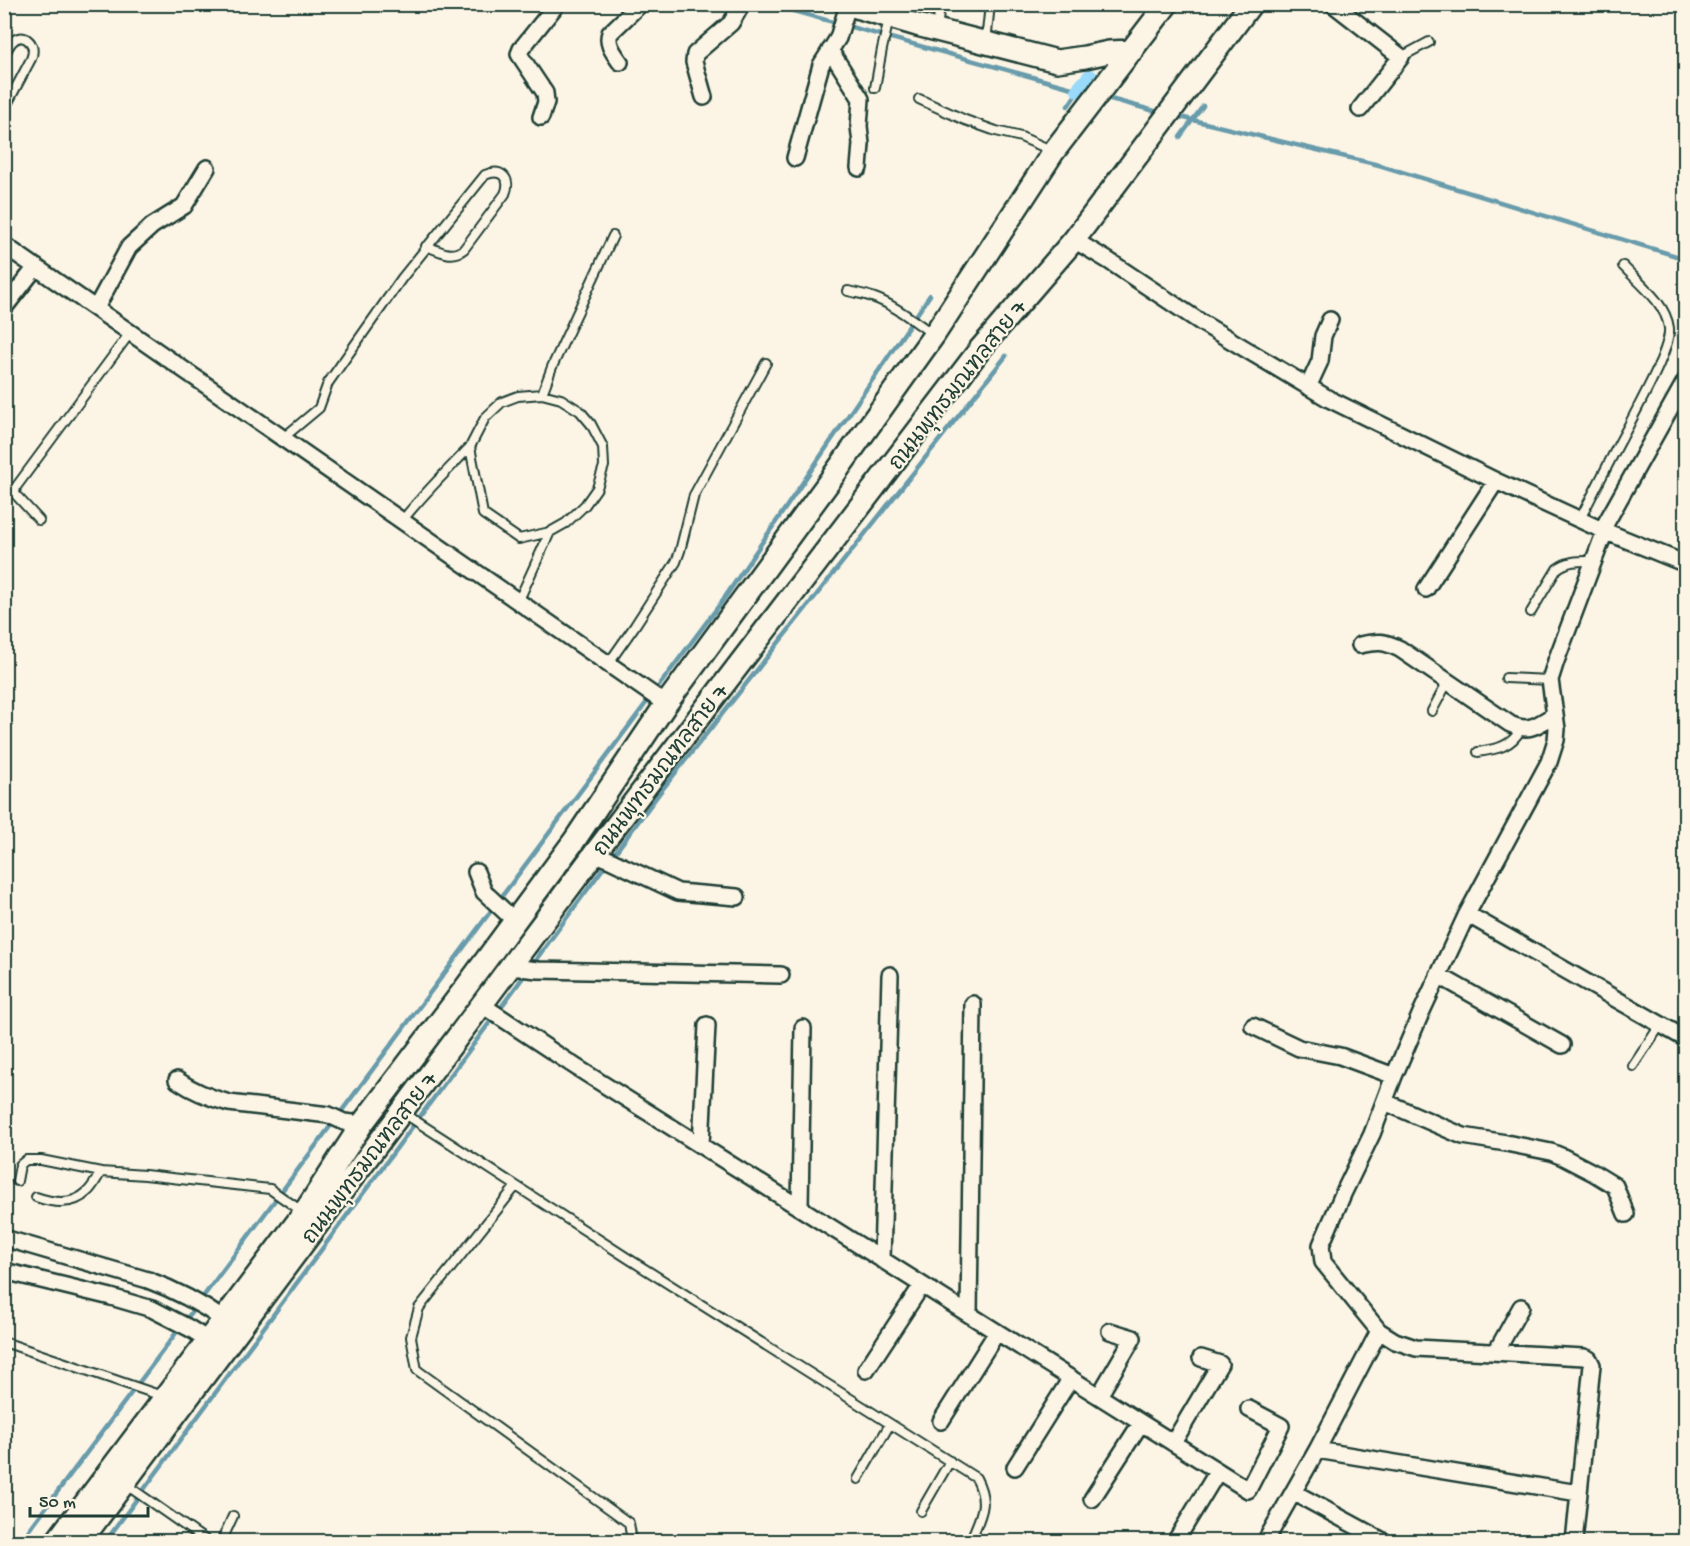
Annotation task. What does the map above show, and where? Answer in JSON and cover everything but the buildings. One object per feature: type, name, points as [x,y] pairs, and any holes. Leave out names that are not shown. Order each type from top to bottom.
[{"type":"main road","name":"ถนนพุทธมณฑลสาย 7","points":[[57,1542],[156,1394],[208,1341],[224,1320],[353,1123],[463,991],[508,914],[574,841],[663,702],[833,476],[933,335],[1054,151],[1167,4]]},
{"type":"main road","name":"ถนนพุทธมณฑลสาย 7","points":[[80,1542],[126,1485],[403,1113],[981,348],[1074,240],[1251,4]]},
{"type":"main road","points":[[855,8],[888,25],[937,30],[1057,61],[1108,52],[1132,51]]},
{"type":"street","points":[[541,117],[546,102],[545,93],[519,54],[557,4]]},
{"type":"street","points":[[620,62],[609,45],[608,38],[610,33],[640,4]]},
{"type":"street","points":[[1333,4],[1401,57],[1360,109]]},
{"type":"street","points":[[704,97],[694,62],[695,54],[731,23],[741,7]]},
{"type":"street","points":[[795,158],[821,65],[855,8]]},
{"type":"street","points":[[834,44],[861,99],[859,168]]},
{"type":"street","points":[[96,308],[129,247],[152,226],[184,206],[207,168]]},
{"type":"street","points":[[1074,240],[1202,323],[1329,399],[1603,531],[1686,564]]},
{"type":"street","points":[[4,246],[663,702]]},
{"type":"street","points":[[4,308],[36,267]]},
{"type":"street","points":[[1308,387],[1320,361],[1323,336],[1330,320]]},
{"type":"street","points":[[1574,1542],[1592,1365],[1589,1359],[1416,1348],[1395,1341],[1379,1331],[1323,1262],[1321,1245],[1372,1134],[1394,1076],[1438,975],[1467,914],[1549,762],[1557,740],[1550,680],[1560,650],[1603,531],[1686,380]]},
{"type":"street","points":[[1426,589],[1496,481]]},
{"type":"street","points":[[1360,645],[1387,642],[1521,729],[1534,727],[1554,715]]},
{"type":"street","points":[[598,854],[678,892],[737,897]]},
{"type":"street","points":[[476,872],[484,892],[508,914]]},
{"type":"street","points":[[1467,914],[1686,1039]]},
{"type":"street","points":[[514,968],[782,975]]},
{"type":"street","points":[[882,1260],[890,975]]},
{"type":"street","points":[[1438,975],[1562,1045]]},
{"type":"street","points":[[969,1314],[973,1004]]},
{"type":"street","points":[[484,1006],[1248,1490],[1281,1426],[1249,1409]]},
{"type":"street","points":[[701,1145],[706,1025]]},
{"type":"street","points":[[1253,1026],[1299,1048],[1340,1056],[1394,1076]]},
{"type":"street","points":[[800,1207],[802,1028]]},
{"type":"street","points":[[177,1080],[214,1100],[329,1115],[353,1123]]},
{"type":"street","points":[[1385,1102],[1463,1136],[1551,1152],[1563,1157],[1615,1186],[1626,1214]]},
{"type":"street","points":[[4,1238],[118,1270],[170,1288],[204,1306],[224,1320]]},
{"type":"street","points":[[111,1297],[118,1270]]},
{"type":"street","points":[[4,1271],[111,1297],[158,1312],[208,1341]]},
{"type":"street","points":[[866,1370],[922,1285]]},
{"type":"street","points":[[1496,1352],[1521,1306]]},
{"type":"street","points":[[1099,1396],[1133,1338],[1110,1331]]},
{"type":"street","points":[[1265,1542],[1317,1450],[1379,1331]]},
{"type":"street","points":[[941,1421],[997,1332]]},
{"type":"street","points":[[1173,1443],[1220,1364],[1201,1358]]},
{"type":"street","points":[[1015,1467],[1071,1378]]},
{"type":"street","points":[[1092,1499],[1141,1423]]},
{"type":"street","points":[[1317,1450],[1578,1493]]},
{"type":"street","points":[[1175,1542],[1218,1471]]},
{"type":"street","points":[[1293,1492],[1385,1542]]},
{"type":"lane","points":[[937,30],[940,4]]},
{"type":"lane","points":[[986,43],[990,4]]},
{"type":"lane","points":[[875,88],[888,25]]},
{"type":"lane","points":[[4,55],[11,42],[22,37],[34,46],[32,59],[4,110]]},
{"type":"lane","points":[[1401,57],[1429,42]]},
{"type":"lane","points":[[919,99],[965,120],[1021,137],[1054,151]]},
{"type":"lane","points":[[283,438],[319,408],[328,382],[426,246],[484,175],[492,172],[499,173],[506,178],[508,187],[505,194],[464,249],[451,255],[426,246]]},
{"type":"lane","points":[[542,394],[552,367],[613,236]]},
{"type":"lane","points":[[1580,519],[1654,375],[1669,339],[1669,327],[1665,313],[1623,266]]},
{"type":"lane","points":[[848,291],[871,296],[904,314],[933,335]]},
{"type":"lane","points":[[39,520],[15,494],[16,487],[130,333]]},
{"type":"lane","points":[[608,664],[676,562],[694,495],[766,363]]},
{"type":"lane","points":[[402,521],[414,504],[470,447],[485,418],[502,402],[518,396],[542,394],[561,399],[580,411],[591,424],[603,447],[604,466],[597,488],[585,505],[566,523],[550,532],[519,539],[483,514],[470,447]]},
{"type":"lane","points":[[518,602],[550,532]]},
{"type":"lane","points":[[1531,612],[1562,564],[1572,561],[1594,561]]},
{"type":"lane","points":[[1506,678],[1550,680]]},
{"type":"lane","points":[[1432,711],[1448,681]]},
{"type":"lane","points":[[1478,752],[1508,744],[1516,738],[1521,729]]},
{"type":"lane","points":[[1633,1066],[1661,1024]]},
{"type":"lane","points":[[403,1113],[976,1478],[980,1486],[984,1508],[970,1542]]},
{"type":"lane","points":[[17,1181],[20,1165],[26,1160],[41,1160],[101,1172],[270,1190],[297,1208]]},
{"type":"lane","points":[[36,1197],[58,1203],[74,1201],[87,1192],[101,1172]]},
{"type":"lane","points":[[516,1186],[419,1308],[411,1336],[417,1370],[629,1523],[631,1535],[627,1542]]},
{"type":"lane","points":[[4,1342],[156,1394]]},
{"type":"lane","points":[[858,1479],[890,1424]]},
{"type":"lane","points":[[921,1511],[950,1461]]},
{"type":"lane","points":[[126,1485],[208,1542]]},
{"type":"lane","points":[[216,1542],[222,1540],[233,1516]]},
{"type":"waterway","points":[[768,4],[1090,93]]},
{"type":"waterway","points":[[1079,90],[1090,77]]},
{"type":"waterway","points":[[1068,106],[1079,90]]},
{"type":"waterway","points":[[1103,97],[1162,113]]},
{"type":"waterway","points":[[1180,137],[1203,106]]},
{"type":"waterway","points":[[1176,116],[1379,165],[1686,259]]},
{"type":"waterway","points":[[20,1542],[723,600],[930,295]]},
{"type":"waterway","points":[[612,857],[661,791],[1006,356]]},
{"type":"waterway","points":[[532,965],[607,863]]},
{"type":"waterway","points":[[105,1542],[527,972]]}]
